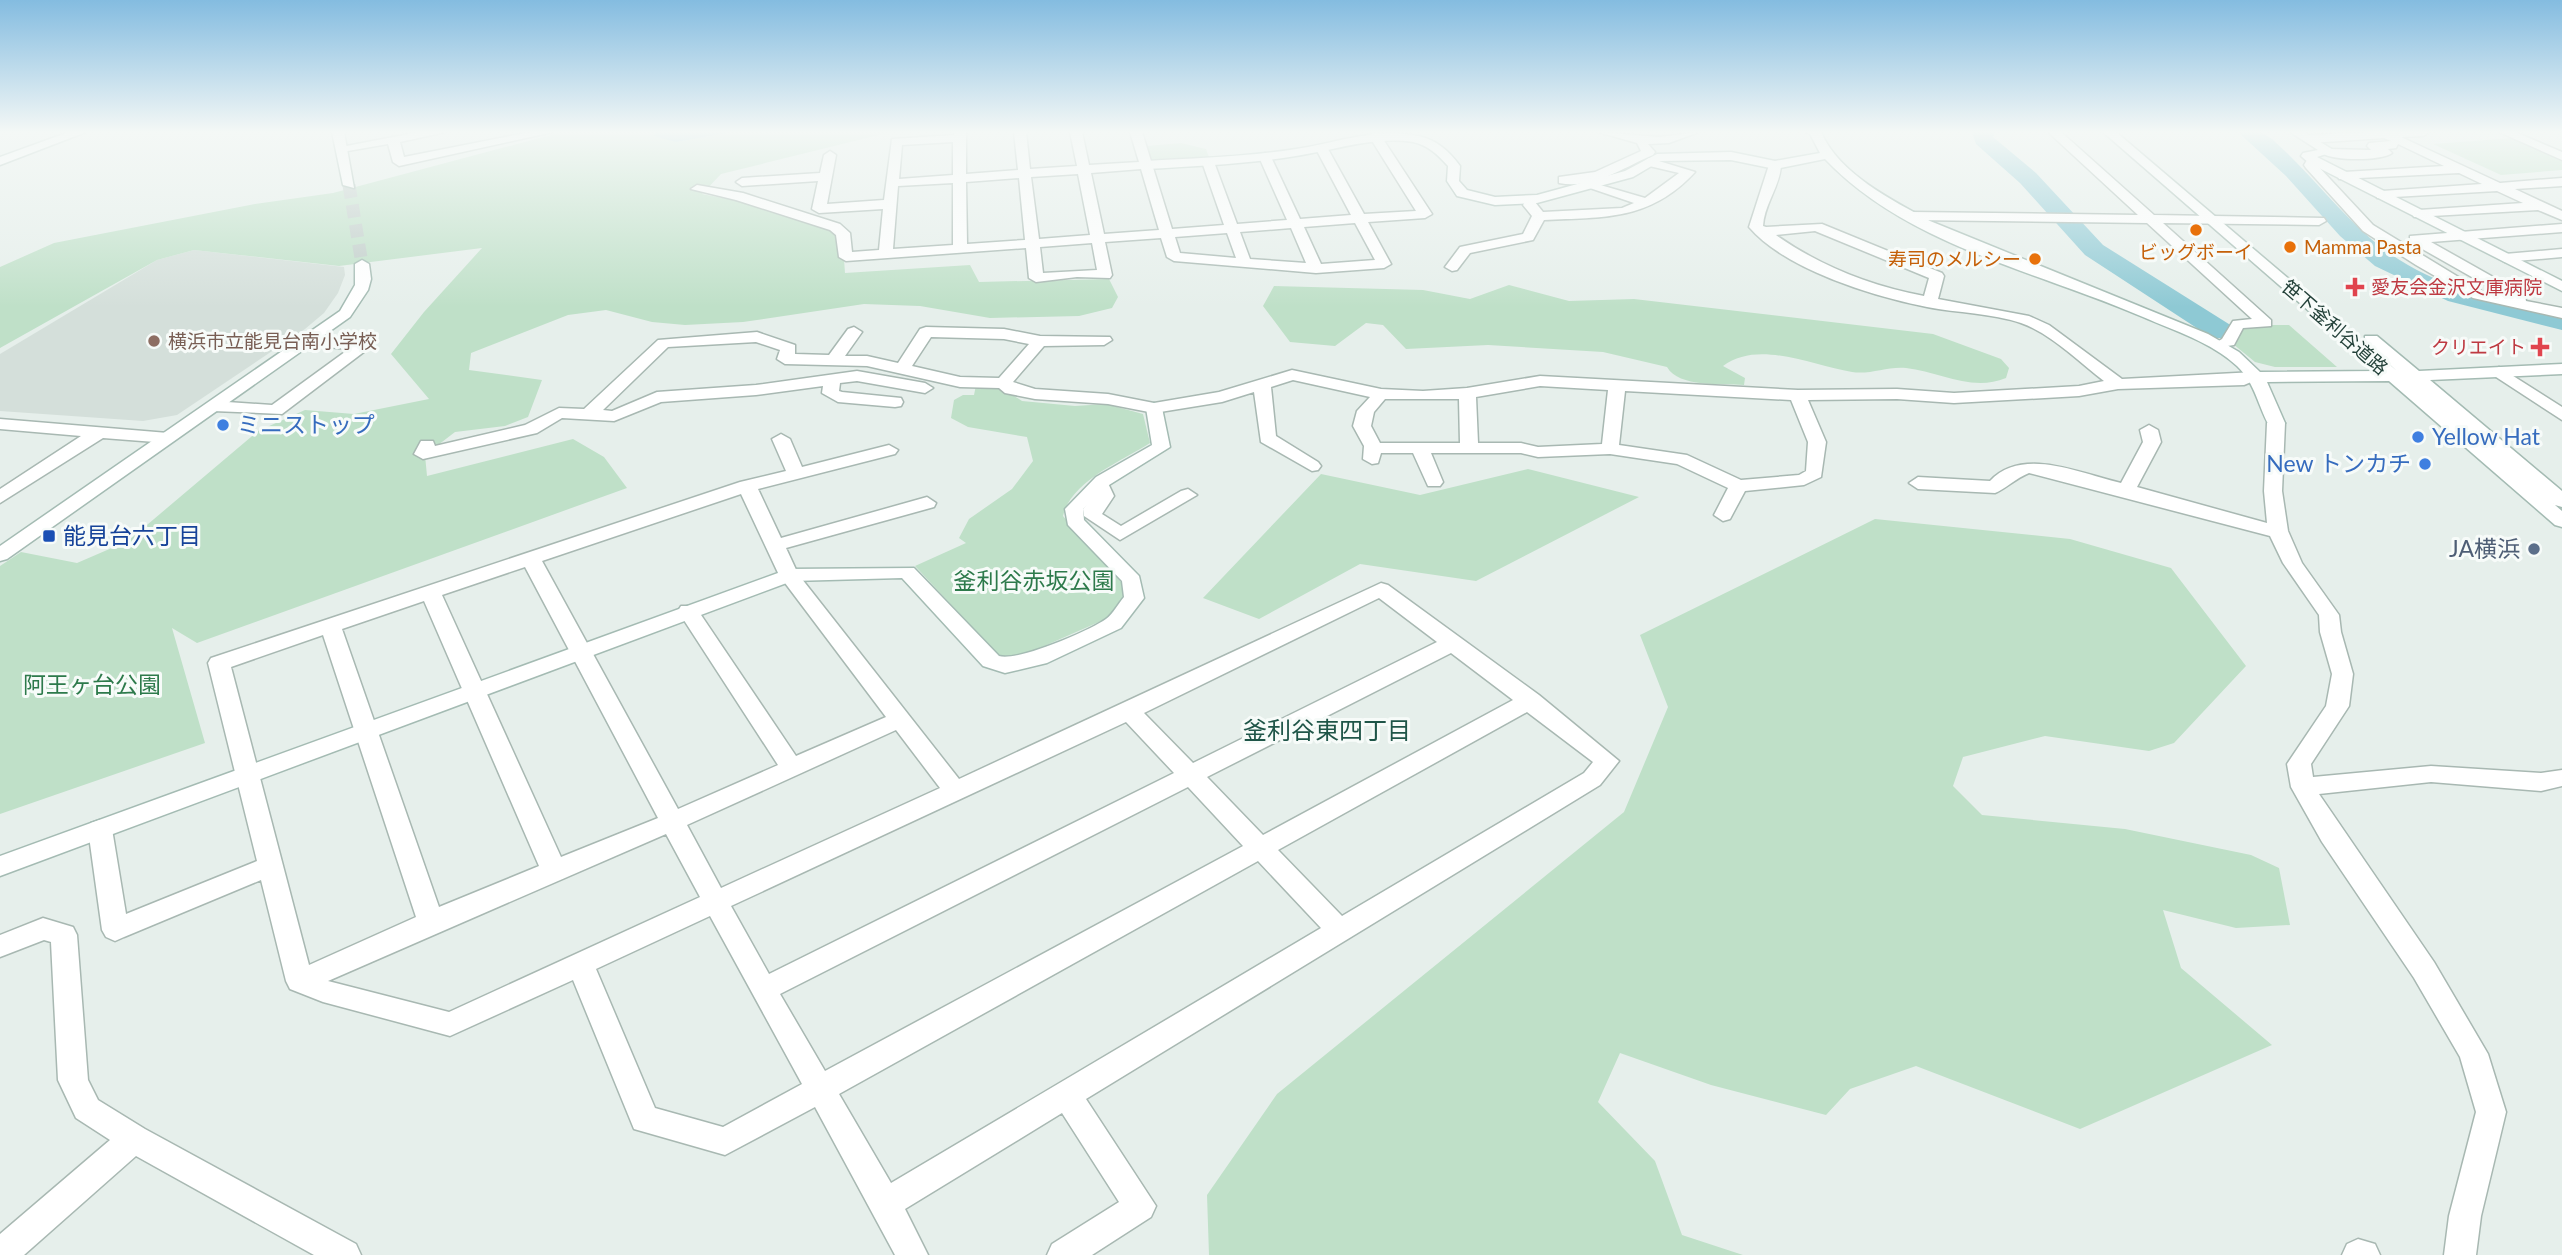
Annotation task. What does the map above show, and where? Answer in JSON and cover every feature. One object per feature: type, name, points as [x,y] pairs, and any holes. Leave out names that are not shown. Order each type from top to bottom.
[{"type":"street","points":[[706,191],[738,196],[835,226],[843,233],[846,257],[1425,214],[1410,191]]},
{"type":"street","points":[[822,191],[818,209],[891,204]]},
{"type":"street","points":[[886,254],[892,191]]},
{"type":"street","points":[[960,191],[960,249]]},
{"type":"street","points":[[1026,191],[1036,278],[1077,273],[1105,275],[1088,191]]},
{"type":"street","points":[[1153,191],[1174,257],[1316,269],[1384,264]]},
{"type":"street","points":[[1218,191],[1245,264]]},
{"type":"street","points":[[1281,191],[1316,269]]},
{"type":"street","points":[[1345,191],[1384,264],[1394,276]]},
{"type":"street","points":[[1460,191],[1495,201],[1526,201],[1571,191]]},
{"type":"street","points":[[1606,191],[1646,202]]},
{"type":"street","points":[[1539,216],[1625,212],[1662,191]]},
{"type":"street","points":[[1770,191],[1755,218],[1756,227],[1785,251],[1826,271],[1880,292],[2024,319],[2045,328],[2118,384]]},
{"type":"street","points":[[1870,191],[1912,216],[2004,258],[2094,289],[2220,345],[2245,364],[2273,407],[2276,423],[2273,466],[2278,532],[2302,577],[2329,615],[2327,628],[2337,646],[2343,683],[2328,725],[2299,764],[2303,788],[2371,896],[2424,970],[2474,1054],[2491,1112],[2465,1216],[2460,1255]]},
{"type":"street","points":[[2118,191],[2266,323],[2238,324],[2228,342],[2220,345]]},
{"type":"street","name":"笹下釜利谷道路","points":[[2182,191],[2416,376],[2562,501]]},
{"type":"street","name":"笹下釜利谷道路","points":[[2186,191],[2391,375],[2562,521]]},
{"type":"street","points":[[2334,191],[2368,228],[2478,295],[2562,313]]},
{"type":"street","points":[[2373,191],[2558,282]]},
{"type":"street","points":[[2382,195],[2447,191]]},
{"type":"street","points":[[2507,191],[2562,216]]},
{"type":"street","points":[[1526,201],[1539,216]]},
{"type":"street","points":[[2419,214],[2562,204]]},
{"type":"street","points":[[1452,267],[1465,250],[1528,237],[1539,216]]},
{"type":"street","points":[[1912,216],[2319,221]]},
{"type":"street","points":[[1761,232],[1817,227],[1937,276],[1929,303]]},
{"type":"street","points":[[2529,306],[2525,300],[2415,239],[2562,228]]},
{"type":"street","points":[[2505,258],[2562,253]]},
{"type":"street","points":[[0,555],[309,342],[345,314],[363,290],[365,276],[362,264]]},
{"type":"street","points":[[832,360],[854,332]]},
{"type":"street","points":[[902,369],[926,332],[1004,334],[1040,341],[1104,340]]},
{"type":"street","points":[[589,414],[664,343],[757,337],[789,348],[786,359],[867,361],[960,382],[1003,383],[1011,389],[1035,394],[1108,399],[1154,408],[1222,397],[1292,375],[1381,394],[1467,393],[1539,381],[1798,395],[1897,394],[1954,398],[2079,391],[2118,384],[2244,380],[2255,377],[2416,376],[2562,369]]},
{"type":"street","points":[[1003,383],[1040,341]]},
{"type":"street","points":[[214,406],[276,410],[365,345],[309,342]]},
{"type":"street","points":[[2498,372],[2562,415]]},
{"type":"street","points":[[427,445],[423,454],[531,429],[559,413],[614,416],[657,397],[756,390],[873,377],[919,388],[1052,402],[1108,399]]},
{"type":"street","points":[[832,380],[830,393],[838,397],[895,402]]},
{"type":"street","points":[[1262,383],[1267,438],[1312,466]]},
{"type":"street","points":[[1610,449],[1617,386]]},
{"type":"street","points":[[1467,393],[1469,448]]},
{"type":"street","points":[[1381,394],[1366,411],[1362,426],[1373,454],[1419,447],[1521,448],[1538,452],[1610,449],[1682,459],[1738,486],[1804,480],[1815,473],[1817,442],[1798,395]]},
{"type":"street","points":[[0,866],[578,650],[789,575],[906,572],[991,661],[1005,666],[1019,666],[1114,623],[1134,598],[1132,580],[1076,521],[1074,509],[1082,496],[1100,483],[1161,447],[1154,408]]},
{"type":"street","points":[[2,425],[168,438]]},
{"type":"street","points":[[2126,490],[2152,442],[2149,430]]},
{"type":"street","points":[[0,497],[98,433]]},
{"type":"street","points":[[781,439],[796,473]]},
{"type":"street","points":[[1419,447],[1434,482]]},
{"type":"street","points":[[300,981],[219,663],[747,486],[889,450]]},
{"type":"street","points":[[1918,483],[1996,487],[2006,476],[2027,467],[2126,490],[2278,532]]},
{"type":"street","points":[[1100,483],[1105,496],[1092,509],[1093,516],[1120,534],[1188,495]]},
{"type":"street","points":[[747,486],[789,575],[955,791]]},
{"type":"street","points":[[1723,515],[1738,486]]},
{"type":"street","points":[[773,545],[926,503]]},
{"type":"street","points":[[530,558],[763,990],[886,1203],[912,1255]]},
{"type":"street","points":[[300,981],[323,991],[450,1024],[1129,710],[1381,589],[1451,644],[1531,700],[1607,761],[1592,779],[886,1203]]},
{"type":"street","points":[[430,592],[554,871]]},
{"type":"street","points":[[688,611],[792,768]]},
{"type":"street","points":[[330,625],[431,922]]},
{"type":"street","points":[[763,990],[1451,644]]},
{"type":"street","points":[[581,965],[645,1119],[725,1141],[1531,700]]},
{"type":"street","points":[[1129,710],[1339,930]]},
{"type":"street","points":[[300,981],[431,922],[671,822],[899,720]]},
{"type":"street","points":[[2303,788],[2431,774],[2541,782],[2562,778]]},
{"type":"street","points":[[100,829],[115,930],[269,866]]},
{"type":"street","points":[[0,946],[43,929],[64,935],[73,1080],[87,1109],[134,1139],[345,1255]]},
{"type":"street","points":[[1063,1255],[1140,1206],[1066,1093]]},
{"type":"street","points":[[0,1255],[134,1139]]},
{"type":"street","points":[[2358,1255],[2364,1255]]},
{"type":"shaded area","name":"横浜市立能見台南小学校","points":[[194,250],[344,267],[345,275],[338,293],[324,313],[305,329],[177,415],[143,421],[0,411],[0,354],[157,260]]},
{"type":"green space","name":"阿王ヶ台公園","points":[[342,191],[705,191],[702,194],[806,214],[842,232],[845,273],[970,265],[979,282],[1109,279],[1118,297],[1112,308],[1079,316],[990,318],[920,306],[864,304],[743,322],[685,325],[652,322],[606,310],[568,315],[471,353],[469,370],[542,380],[528,417],[505,426],[455,432],[425,455],[427,476],[573,439],[604,457],[627,488],[197,643],[172,628],[205,743],[0,814],[0,566],[21,552],[77,563],[128,541],[258,431],[305,410],[354,414],[429,399],[391,354],[424,312],[482,248],[339,266],[194,250],[157,260],[0,348],[0,267],[54,243],[255,204]]},
{"type":"green space","points":[[1509,285],[1569,301],[1634,299],[1933,334],[2001,359],[2009,368],[2006,378],[1981,383],[1906,368],[1859,373],[1769,354],[1737,358],[1723,366],[1745,378],[1744,385],[1702,383],[1681,378],[1667,367],[1603,352],[1488,345],[1406,349],[1383,325],[1366,323],[1335,346],[1290,342],[1263,306],[1274,286],[1423,290],[1470,299]]},
{"type":"green space","points":[[2289,325],[2337,367],[2275,367],[2255,362],[2233,344],[2238,327]]},
{"type":"green space","name":"釜利谷赤坂公園","points":[[976,385],[1002,388],[1022,401],[1075,406],[1106,404],[1143,414],[1150,443],[1087,482],[1076,492],[1063,516],[1121,582],[1123,596],[1108,618],[1017,658],[999,656],[915,566],[966,543],[959,538],[969,519],[1012,489],[1033,461],[1027,437],[968,427],[951,418],[954,400],[963,395],[974,395]]},
{"type":"green space","points":[[1528,469],[1639,497],[1476,581],[1360,564],[1259,619],[1203,598],[1321,474],[1420,495]]},
{"type":"green space","points":[[1875,519],[2070,539],[2171,568],[2246,666],[2174,743],[2149,751],[2045,736],[1963,757],[1953,786],[1982,815],[2125,829],[2251,855],[2279,868],[2290,925],[2236,928],[2163,910],[2181,968],[2272,1045],[2080,1129],[1916,1066],[1850,1089],[1826,1115],[1711,1085],[1620,1053],[1598,1102],[1655,1161],[1682,1235],[1743,1255],[1209,1255],[1207,1195],[1277,1094],[1624,812],[1668,707],[1640,635]]},
{"type":"waterway","points":[[2040,191],[2094,250],[2222,332]]},
{"type":"waterway","points":[[2312,191],[2363,245],[2407,275],[2483,304],[2562,322]]},
{"type":"tunnel","points":[[350,191],[362,264]]},
{"type":"place","name":"ビッグボーイ","points":[[2196,230]]},
{"type":"place","name":"Mamma Pasta","points":[[2290,247]]},
{"type":"place","name":"寿司のメルシー","points":[[2035,259]]},
{"type":"place","name":"愛友会金沢文庫病院","points":[[2355,287]]},
{"type":"place","name":"横浜市立能見台南小学校","points":[[154,341]]},
{"type":"place","name":"クリエイト","points":[[2540,347]]},
{"type":"place","name":"ミニストップ","points":[[223,425]]},
{"type":"place","name":"Yellow Hat","points":[[2418,437]]},
{"type":"place","name":"New トンカチ","points":[[2425,464]]},
{"type":"place","name":"能見台六丁目","points":[[49,536]]},
{"type":"place","name":"JA横浜","points":[[2534,549]]},
{"type":"district","name":"釜利谷東四丁目","points":[[1327,731]]}]
